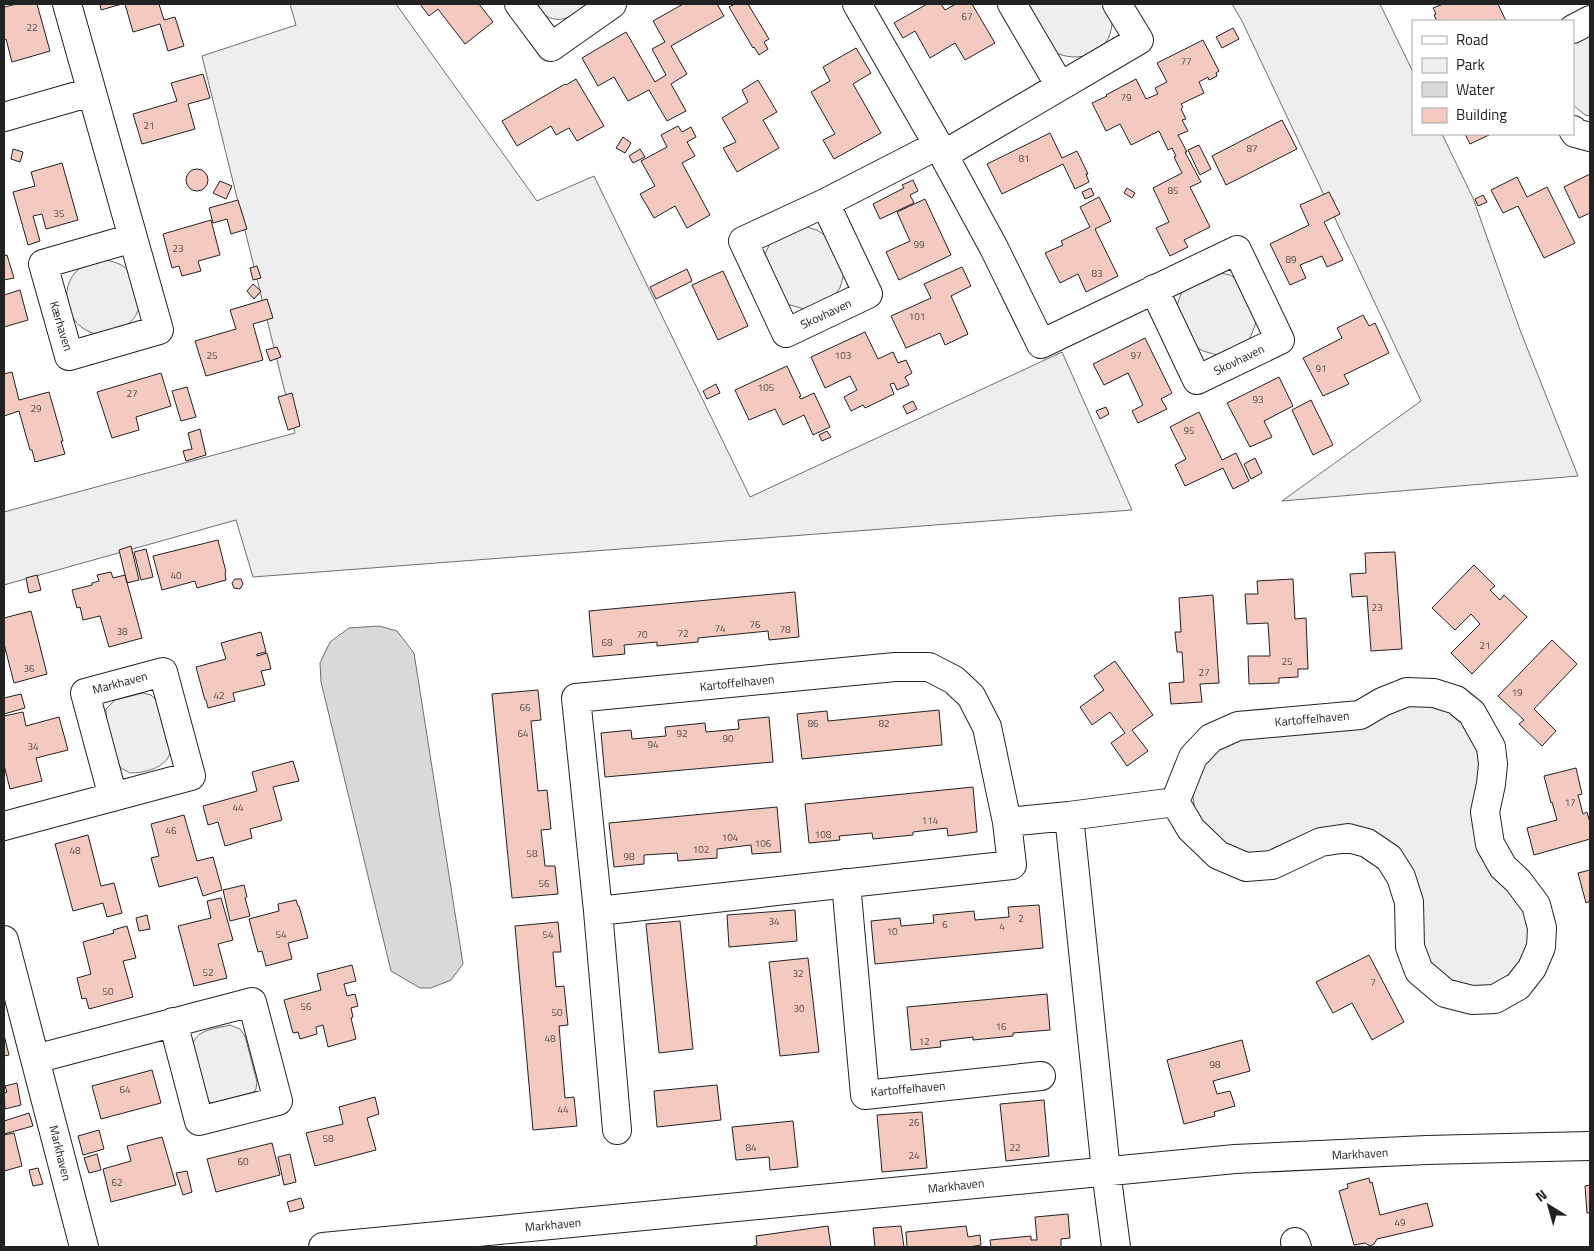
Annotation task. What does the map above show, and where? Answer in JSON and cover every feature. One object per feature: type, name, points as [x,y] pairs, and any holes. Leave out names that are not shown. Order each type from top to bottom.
[{"type":"street","name":"Kærhaven","points":[[67,4],[159,330],[69,356],[43,264],[133,238]]},
{"type":"street","points":[[519,4],[551,47],[612,4]]},
{"type":"street","name":"Skovhaven","points":[[857,4],[941,150],[994,248],[1041,344],[1154,289],[1237,250],[1280,340],[1197,380],[1154,289]]},
{"type":"street","points":[[1012,4],[1060,86]]},
{"type":"street","name":"Skovhaven","points":[[826,203],[868,294],[786,333],[743,241],[941,150],[1060,86],[1139,40],[1117,4]]},
{"type":"street","points":[[1574,28],[1590,20]]},
{"type":"street","points":[[4,117],[91,92]]},
{"type":"street","points":[[1574,132],[1590,137]]},
{"type":"street","name":"Kartoffelhaven","points":[[598,911],[1012,865],[1007,822],[988,727],[971,696],[954,680],[929,667],[896,667],[576,698],[598,911],[617,1130]]},
{"type":"street","name":"Markhaven","points":[[4,826],[113,797],[191,776],[163,672],[85,693],[113,797]]},
{"type":"street","name":"Kartoffelhaven","points":[[1407,692],[1434,693],[1456,700],[1472,713],[1491,747],[1494,764],[1485,812],[1490,844],[1503,867],[1518,881],[1536,905],[1542,928],[1541,947],[1532,968],[1518,986],[1495,999],[1472,1000],[1444,993],[1419,971],[1410,947],[1410,902],[1401,877],[1390,858],[1367,843],[1348,838],[1321,842],[1272,865],[1246,867],[1218,855],[1191,829],[1175,802],[1193,757],[1211,738],[1238,726],[1360,715],[1382,702],[1407,692]]},
{"type":"street","points":[[1007,822],[1175,802]]},
{"type":"street","points":[[1069,816],[1106,1171],[1116,1247]]},
{"type":"street","name":"Kartoffelhaven","points":[[846,883],[865,1095],[1042,1076]]},
{"type":"street","name":"Markhaven","points":[[4,940],[12,1003],[35,1059],[84,1247]]},
{"type":"street","points":[[35,1059],[172,1022],[252,1002],[278,1101],[199,1122],[172,1022]]},
{"type":"street","name":"Markhaven","points":[[324,1247],[1235,1159],[1427,1150],[1590,1146]]},
{"type":"green space","points":[[290,4],[396,4],[537,201],[594,176],[750,497],[1062,352],[1132,510],[253,577],[236,520],[4,585],[4,512],[295,433],[202,56],[296,25]]},
{"type":"green space","points":[[529,4],[590,4],[566,18],[553,19]]},
{"type":"green space","points":[[1024,4],[1108,4],[1112,21],[1110,34],[1100,49],[1092,54],[1073,57],[1054,52]]},
{"type":"green space","points":[[1232,4],[1380,4],[1412,70],[1412,135],[1442,135],[1473,198],[1520,330],[1578,476],[1282,501],[1421,401],[1242,21]]},
{"type":"green space","points":[[1590,32],[1590,116],[1585,115],[1574,106],[1574,42]]},
{"type":"green space","points":[[803,226],[817,230],[829,238],[844,273],[840,288],[831,300],[804,309],[784,301],[764,262],[765,254],[771,241]]},
{"type":"green space","points":[[105,260],[115,262],[128,270],[134,282],[140,306],[134,319],[129,323],[109,332],[98,334],[81,327],[74,320],[67,301],[67,291],[69,282],[83,266]]},
{"type":"green space","points":[[1216,272],[1230,275],[1236,279],[1256,319],[1249,340],[1224,354],[1217,355],[1196,347],[1177,308],[1182,293],[1190,284]]},
{"type":"green space","points":[[143,693],[151,695],[156,700],[170,753],[164,762],[154,769],[130,773],[121,768],[118,763],[106,718],[106,709],[115,700]]},
{"type":"green space","points":[[1413,705],[1427,705],[1453,713],[1465,722],[1480,746],[1481,789],[1522,898],[1533,940],[1512,978],[1484,989],[1442,978],[1424,955],[1385,842],[1251,855],[1222,847],[1195,812],[1193,797],[1195,782],[1210,755],[1236,739]]},
{"type":"green space","points":[[230,1025],[240,1029],[245,1036],[257,1082],[256,1089],[251,1096],[214,1105],[208,1101],[192,1048],[201,1033]]},
{"type":"water","points":[[379,626],[397,631],[414,653],[463,964],[451,980],[431,988],[420,988],[391,971],[321,682],[320,663],[330,642],[349,628]]},
{"type":"building","points":[[17,4],[37,4],[50,51],[12,62],[6,39],[4,40],[4,7]]},
{"type":"building","points":[[100,4],[122,4],[101,10]]},
{"type":"building","points":[[125,4],[159,4],[164,20],[175,17],[184,46],[168,51],[160,24],[133,32]]},
{"type":"building","points":[[420,4],[479,4],[493,22],[465,44],[438,9],[429,16]]},
{"type":"building","points":[[683,4],[717,4],[724,16],[671,46],[687,74],[671,84],[686,111],[667,121],[649,90],[628,101],[614,77],[598,86],[582,58],[626,32],[655,82],[666,75],[652,49],[665,42],[653,21]]},
{"type":"building","points":[[735,4],[748,4],[769,39],[764,42],[768,49],[759,55],[729,7]]},
{"type":"building","points":[[927,4],[941,4],[945,10],[956,4],[972,4],[995,43],[965,60],[955,43],[930,58],[915,31],[903,38],[894,23]]},
{"type":"building","points":[[1443,4],[1498,4],[1506,20],[1436,20],[1433,8]]},
{"type":"building","points":[[1233,28],[1239,39],[1222,48],[1216,37]]},
{"type":"building","points":[[1203,40],[1219,71],[1216,73],[1217,76],[1209,80],[1208,77],[1199,82],[1204,93],[1181,104],[1183,107],[1181,109],[1186,119],[1182,120],[1188,131],[1178,135],[1201,182],[1190,187],[1210,227],[1184,240],[1188,247],[1170,256],[1156,228],[1169,222],[1153,188],[1182,173],[1172,148],[1168,150],[1159,131],[1131,145],[1120,124],[1106,131],[1092,103],[1136,79],[1146,99],[1158,94],[1155,88],[1167,82],[1157,63]]},
{"type":"building","points":[[856,48],[871,73],[853,84],[881,133],[834,159],[823,140],[835,134],[811,92],[830,81],[823,67]]},
{"type":"building","points":[[203,74],[210,98],[188,104],[195,129],[142,144],[133,114],[177,101],[171,83]]},
{"type":"building","points":[[576,79],[604,126],[577,141],[569,128],[556,135],[551,126],[517,146],[502,121]]},
{"type":"building","points":[[758,80],[777,112],[763,120],[779,148],[737,172],[723,148],[736,142],[722,118],[748,102],[742,90]]},
{"type":"building","points":[[1282,120],[1297,149],[1226,185],[1212,156]]},
{"type":"building","points":[[678,126],[682,132],[691,127],[696,137],[687,142],[695,156],[682,163],[710,215],[687,228],[675,206],[654,218],[640,194],[655,186],[641,161],[667,147],[661,135]]},
{"type":"building","points":[[1050,133],[1062,158],[1077,151],[1088,174],[1086,174],[1089,182],[1075,189],[1063,164],[1002,194],[987,164]]},
{"type":"building","points":[[1466,135],[1489,135],[1470,144]]},
{"type":"building","points":[[623,137],[631,143],[625,153],[616,148]]},
{"type":"building","points":[[1199,145],[1211,169],[1200,175],[1188,150]]},
{"type":"building","points":[[13,149],[23,152],[20,162],[11,159]]},
{"type":"building","points":[[640,149],[645,157],[633,163],[629,156]]},
{"type":"building","points":[[62,163],[78,220],[46,229],[42,214],[33,216],[40,241],[28,245],[13,192],[35,186],[31,172]]},
{"type":"building","points":[[197,169],[205,172],[208,180],[205,188],[197,191],[189,188],[186,180],[189,172]]},
{"type":"building","points":[[1590,174],[1590,213],[1579,218],[1564,187]]},
{"type":"building","points":[[1517,177],[1527,197],[1547,187],[1575,243],[1544,258],[1518,206],[1503,213],[1491,190]]},
{"type":"building","points":[[913,180],[918,191],[910,195],[914,203],[880,219],[873,204],[904,188],[902,185]]},
{"type":"building","points":[[220,181],[232,186],[226,199],[213,193]]},
{"type":"building","points":[[1091,188],[1094,195],[1085,199],[1082,192]]},
{"type":"building","points":[[1127,188],[1135,193],[1132,198],[1124,193]]},
{"type":"building","points":[[1329,192],[1340,214],[1324,222],[1343,260],[1327,267],[1322,256],[1300,265],[1306,278],[1290,285],[1270,244],[1309,225],[1300,205]]},
{"type":"building","points":[[1483,195],[1487,202],[1478,206],[1475,199]]},
{"type":"building","points":[[1099,197],[1111,221],[1095,229],[1118,276],[1086,292],[1078,274],[1060,283],[1045,253],[1063,245],[1061,241],[1090,227],[1080,207]]},
{"type":"building","points":[[925,199],[951,255],[899,280],[886,252],[910,241],[897,212]]},
{"type":"building","points":[[238,200],[247,229],[231,234],[227,219],[213,223],[209,208]]},
{"type":"building","points":[[211,220],[220,255],[198,261],[201,271],[182,276],[179,266],[172,268],[163,234]]},
{"type":"building","points":[[7,255],[14,278],[4,280],[4,256]]},
{"type":"building","points":[[257,266],[261,278],[253,280],[250,268]]},
{"type":"building","points":[[962,267],[971,286],[951,296],[968,334],[945,345],[940,333],[906,348],[891,316],[931,298],[924,284]]},
{"type":"building","points":[[687,269],[692,281],[656,299],[650,287]]},
{"type":"building","points":[[723,271],[748,326],[718,340],[692,285]]},
{"type":"building","points":[[253,284],[261,291],[254,299],[247,291]]},
{"type":"building","points":[[20,290],[28,320],[4,327],[4,295]]},
{"type":"building","points":[[267,299],[273,318],[253,324],[263,360],[206,376],[195,341],[236,329],[230,310]]},
{"type":"building","points":[[1363,315],[1369,326],[1375,323],[1389,353],[1344,375],[1349,384],[1323,396],[1303,358],[1342,338],[1337,328]]},
{"type":"building","points":[[865,332],[878,359],[893,352],[898,363],[906,360],[912,373],[905,377],[909,385],[897,390],[894,383],[890,384],[894,394],[865,408],[863,405],[851,411],[844,397],[857,390],[850,376],[825,388],[811,357]]},
{"type":"building","points":[[1145,338],[1172,393],[1161,399],[1167,409],[1138,423],[1132,411],[1143,405],[1128,373],[1104,385],[1093,364]]},
{"type":"building","points":[[277,347],[281,357],[270,361],[266,350]]},
{"type":"building","points":[[787,366],[801,396],[799,397],[801,399],[814,393],[830,427],[813,435],[804,415],[783,425],[775,409],[749,420],[735,390]]},
{"type":"building","points":[[12,372],[19,400],[49,392],[65,454],[35,462],[19,411],[4,416],[4,374]]},
{"type":"building","points":[[161,373],[171,406],[136,417],[139,430],[112,438],[97,392]]},
{"type":"building","points":[[1279,377],[1293,406],[1264,421],[1272,437],[1250,447],[1227,403]]},
{"type":"building","points":[[716,384],[720,393],[707,399],[703,391]]},
{"type":"building","points":[[187,387],[196,417],[181,421],[172,391]]},
{"type":"building","points":[[292,393],[300,426],[288,430],[278,397]]},
{"type":"building","points":[[1311,400],[1333,445],[1313,455],[1292,410]]},
{"type":"building","points":[[913,401],[917,409],[907,414],[903,406]]},
{"type":"building","points":[[1106,407],[1109,414],[1100,419],[1096,411]]},
{"type":"building","points":[[1199,412],[1222,460],[1236,453],[1249,481],[1233,489],[1223,468],[1185,486],[1175,465],[1186,459],[1170,427]]},
{"type":"building","points":[[200,429],[206,455],[186,461],[183,451],[192,449],[188,433]]},
{"type":"building","points":[[827,431],[831,437],[822,441],[819,435]]},
{"type":"building","points":[[1255,458],[1262,473],[1251,479],[1244,464]]},
{"type":"building","points":[[218,540],[226,572],[226,580],[197,588],[195,581],[162,590],[153,556]]},
{"type":"building","points":[[131,546],[139,580],[127,583],[119,550]]},
{"type":"building","points":[[146,549],[153,577],[141,580],[134,552]]},
{"type":"building","points":[[1395,552],[1402,649],[1371,651],[1367,596],[1352,597],[1350,574],[1366,573],[1365,553]]},
{"type":"building","points":[[1474,565],[1495,586],[1490,590],[1500,600],[1504,595],[1527,617],[1472,674],[1451,653],[1480,624],[1471,614],[1455,630],[1432,608]]},
{"type":"building","points":[[111,572],[113,578],[125,575],[142,638],[109,647],[100,616],[83,620],[80,607],[77,608],[72,590],[92,585],[92,583],[99,581],[97,575]]},
{"type":"building","points":[[37,575],[41,590],[29,593],[26,578]]},
{"type":"building","points":[[235,579],[241,579],[243,584],[240,589],[234,588],[232,583]]},
{"type":"building","points":[[1293,579],[1295,619],[1306,618],[1308,669],[1298,669],[1298,677],[1279,678],[1279,683],[1249,684],[1248,656],[1270,656],[1268,623],[1247,624],[1245,594],[1258,594],[1257,581]]},
{"type":"building","points":[[795,592],[799,637],[769,640],[768,631],[698,638],[698,642],[657,646],[657,642],[624,645],[625,654],[593,657],[589,611]]},
{"type":"building","points":[[1213,595],[1219,683],[1200,684],[1202,702],[1171,704],[1169,683],[1184,682],[1182,652],[1177,652],[1175,632],[1181,632],[1179,598]]},
{"type":"building","points":[[31,611],[47,674],[14,683],[4,644],[4,618]]},
{"type":"building","points":[[261,632],[266,652],[257,654],[257,656],[267,653],[271,669],[261,671],[265,685],[233,693],[235,701],[208,708],[196,667],[226,659],[221,643]]},
{"type":"building","points":[[1552,640],[1577,664],[1534,709],[1556,731],[1542,746],[1519,724],[1524,720],[1498,696]]},
{"type":"building","points":[[1115,661],[1153,715],[1132,730],[1148,751],[1127,766],[1111,743],[1125,733],[1110,712],[1092,725],[1080,707],[1104,690],[1094,676]]},
{"type":"building","points":[[538,690],[541,720],[531,721],[538,791],[547,790],[551,829],[541,830],[545,866],[555,866],[558,894],[512,898],[492,694]]},
{"type":"building","points":[[21,694],[25,708],[4,714],[4,698]]},
{"type":"building","points":[[939,710],[942,745],[802,759],[797,714],[827,711],[828,721]]},
{"type":"building","points":[[23,712],[26,726],[59,717],[68,750],[36,758],[42,781],[10,789],[4,765],[4,716]]},
{"type":"building","points":[[769,717],[773,762],[605,777],[601,733],[631,730],[632,739],[666,736],[665,727],[705,723],[706,732],[739,729],[738,720]]},
{"type":"building","points":[[293,761],[299,781],[273,787],[282,820],[250,829],[252,838],[225,846],[218,822],[208,825],[203,806],[257,791],[252,772]]},
{"type":"building","points":[[1576,768],[1582,794],[1578,795],[1583,814],[1587,812],[1590,823],[1590,839],[1534,855],[1527,828],[1557,820],[1544,776]]},
{"type":"building","points":[[973,787],[977,832],[948,836],[947,828],[913,832],[913,835],[873,839],[872,833],[839,836],[840,840],[809,843],[805,804]]},
{"type":"building","points":[[777,807],[781,852],[752,854],[751,845],[717,849],[717,858],[678,861],[677,853],[644,855],[644,864],[614,867],[609,823]]},
{"type":"building","points":[[184,815],[197,861],[213,857],[222,890],[203,896],[197,877],[159,887],[151,858],[159,856],[151,824]]},
{"type":"building","points":[[88,835],[101,886],[114,883],[122,913],[107,917],[103,903],[73,911],[55,844]]},
{"type":"building","points":[[1590,870],[1590,901],[1586,903],[1578,873]]},
{"type":"building","points":[[244,885],[250,916],[230,921],[223,890]]},
{"type":"building","points":[[221,898],[233,940],[218,944],[227,978],[194,986],[178,926],[211,918],[207,901]]},
{"type":"building","points":[[296,900],[308,938],[288,943],[292,959],[266,966],[262,951],[258,952],[249,919],[279,911],[278,904]]},
{"type":"building","points":[[1039,905],[1043,948],[875,964],[871,921],[900,918],[901,926],[934,923],[933,915],[974,911],[975,920],[1009,917],[1008,907]]},
{"type":"building","points":[[795,910],[797,941],[729,947],[727,915]]},
{"type":"building","points":[[147,915],[150,929],[139,931],[136,918]]},
{"type":"building","points":[[680,921],[693,1049],[659,1053],[646,924]]},
{"type":"building","points":[[558,922],[561,952],[553,952],[556,987],[564,986],[568,1025],[559,1026],[565,1098],[574,1097],[577,1126],[533,1130],[515,926]]},
{"type":"building","points":[[127,926],[136,958],[123,961],[133,997],[89,1009],[86,998],[82,999],[77,978],[91,974],[83,942],[114,933],[113,930]]},
{"type":"building","points":[[1369,955],[1404,1022],[1372,1040],[1352,1003],[1333,1013],[1316,982]]},
{"type":"building","points":[[808,958],[819,1052],[780,1056],[769,962]]},
{"type":"building","points":[[352,965],[356,981],[344,984],[347,996],[355,994],[358,1006],[351,1008],[353,1017],[351,1018],[356,1039],[328,1047],[323,1025],[316,1027],[317,1034],[300,1039],[298,1032],[293,1033],[284,1000],[321,990],[317,974]]},
{"type":"building","points":[[1047,994],[1050,1030],[1013,1033],[1013,1036],[973,1040],[973,1037],[940,1041],[941,1047],[911,1050],[907,1007]]},
{"type":"building","points":[[4,1035],[9,1055],[4,1056]]},
{"type":"building","points":[[1242,1040],[1250,1071],[1213,1081],[1217,1094],[1230,1091],[1235,1106],[1214,1112],[1215,1116],[1184,1124],[1167,1060]]},
{"type":"building","points":[[152,1070],[161,1103],[101,1119],[92,1086]]},
{"type":"building","points":[[17,1083],[21,1105],[5,1109],[4,1093],[7,1092],[5,1086]]},
{"type":"building","points":[[717,1085],[721,1120],[657,1127],[654,1091]]},
{"type":"building","points":[[375,1097],[379,1114],[367,1118],[376,1150],[315,1166],[306,1133],[343,1124],[339,1107]]},
{"type":"building","points":[[1044,1100],[1049,1156],[1006,1161],[1000,1104]]},
{"type":"building","points":[[922,1112],[927,1168],[882,1172],[877,1115]]},
{"type":"building","points":[[29,1113],[33,1126],[4,1134],[4,1121]]},
{"type":"building","points":[[793,1121],[798,1167],[770,1170],[769,1157],[736,1160],[732,1127]]},
{"type":"building","points":[[99,1130],[104,1149],[83,1155],[78,1136]]},
{"type":"building","points":[[14,1133],[22,1166],[4,1171],[4,1135]]},
{"type":"building","points":[[162,1137],[176,1185],[111,1202],[103,1169],[131,1161],[127,1146]]},
{"type":"building","points":[[272,1143],[280,1175],[216,1192],[207,1159]]},
{"type":"building","points":[[97,1154],[101,1170],[89,1173],[84,1158]]},
{"type":"building","points":[[290,1154],[296,1182],[284,1185],[278,1157]]},
{"type":"building","points":[[38,1168],[43,1184],[33,1186],[29,1170]]},
{"type":"building","points":[[187,1171],[192,1192],[183,1195],[176,1173]]},
{"type":"building","points":[[1369,1178],[1370,1183],[1372,1182],[1380,1215],[1427,1203],[1433,1226],[1377,1239],[1370,1246],[1365,1243],[1354,1245],[1339,1191],[1348,1188],[1347,1184]]},
{"type":"building","points":[[1590,1185],[1590,1213],[1587,1213],[1585,1186]]},
{"type":"building","points":[[301,1198],[304,1208],[290,1212],[287,1202]]},
{"type":"building","points":[[1068,1214],[1070,1238],[1061,1239],[1061,1247],[991,1247],[990,1240],[1031,1236],[1031,1240],[1037,1240],[1035,1217]]},
{"type":"building","points":[[828,1226],[831,1247],[751,1247],[757,1245],[756,1236]]},
{"type":"building","points":[[901,1226],[904,1247],[875,1247],[873,1228]]},
{"type":"building","points":[[966,1226],[968,1237],[980,1235],[981,1245],[969,1247],[907,1247],[906,1232]]}]
